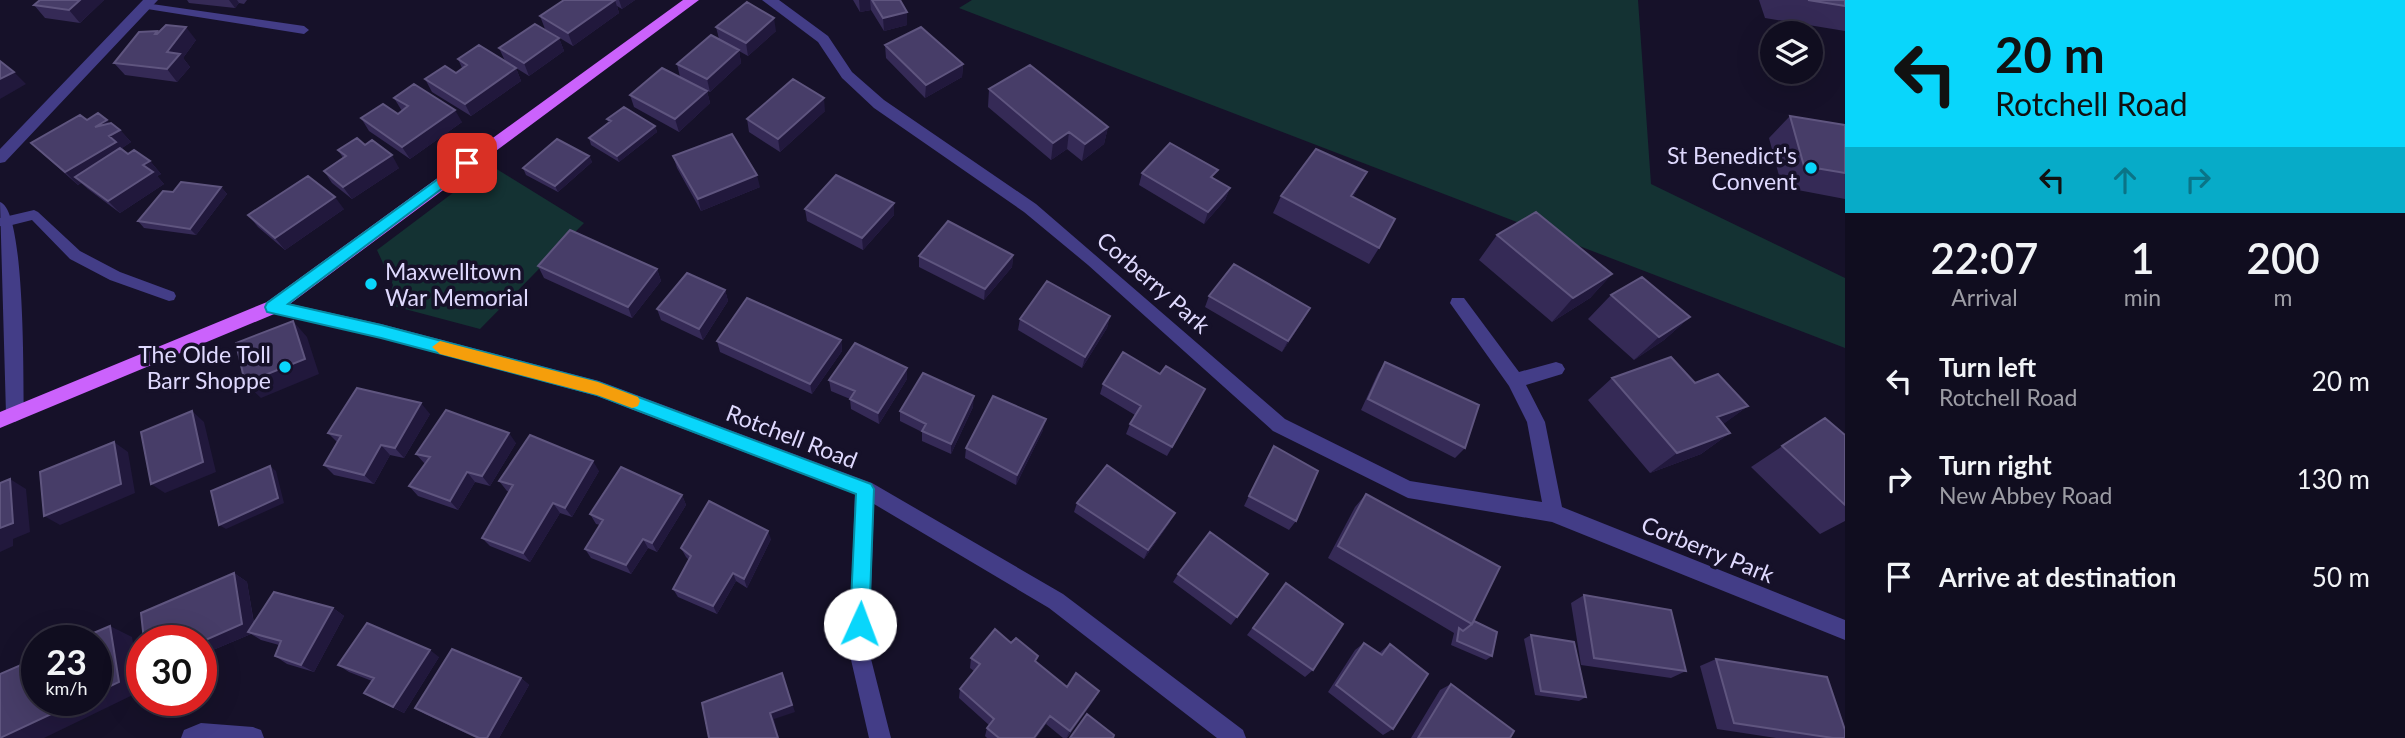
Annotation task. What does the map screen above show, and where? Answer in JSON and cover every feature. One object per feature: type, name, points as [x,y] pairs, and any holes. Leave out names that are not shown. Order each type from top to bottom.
[{"type":"main road","points":[[7,417],[272,307],[692,0]]},
{"type":"street","name":"Corberry Park","points":[[769,0],[823,39],[847,75],[879,104],[1030,208],[1279,425],[1408,489],[1553,513],[1845,630]]},
{"type":"street","points":[[0,158],[148,3]]},
{"type":"street","points":[[2,215],[11,288],[7,417]]},
{"type":"street","points":[[1458,303],[1515,381],[1536,422],[1553,513]]},
{"type":"street","name":"Rotchell Road","points":[[272,307],[381,331],[598,389],[865,489],[1056,601],[1235,738]]},
{"type":"street","points":[[1515,381],[1556,369]]},
{"type":"street","points":[[865,489],[859,651],[880,738]]},
{"type":"street","points":[[192,738],[201,734],[253,738]]},
{"type":"lane","points":[[148,3],[303,30]]},
{"type":"lane","points":[[2,215],[34,215],[75,255],[115,276],[169,296]]},
{"type":"green space","points":[[972,0],[1638,0],[1651,184],[1845,278],[1845,348],[959,8]]},
{"type":"green space","points":[[490,165],[584,223],[480,329],[386,304],[393,285],[377,250]]},
{"type":"building","points":[[40,0],[80,0],[69,10],[34,5]]},
{"type":"building","points":[[564,0],[615,0],[568,33],[540,16]]},
{"type":"building","points":[[872,0],[900,0],[907,12],[883,18]]},
{"type":"building","points":[[1808,0],[1845,0],[1845,6]]},
{"type":"building","points":[[747,2],[774,18],[746,43],[716,27]]},
{"type":"building","points":[[535,24],[559,38],[524,63],[499,48]]},
{"type":"building","points":[[166,25],[186,27],[167,52],[180,54],[167,69],[114,63],[139,32],[157,31],[157,34]]},
{"type":"building","points":[[921,27],[963,64],[926,85],[885,45]]},
{"type":"building","points":[[711,35],[739,50],[707,79],[677,64]]},
{"type":"building","points":[[479,45],[516,68],[465,104],[425,79],[445,66],[456,73],[467,65],[458,59]]},
{"type":"building","points":[[0,61],[14,72],[0,79]]},
{"type":"building","points":[[1030,65],[1108,127],[1085,144],[1069,132],[1053,143],[989,89]]},
{"type":"building","points":[[662,68],[707,91],[675,119],[630,95]]},
{"type":"building","points":[[793,79],[824,98],[778,139],[747,119]]},
{"type":"building","points":[[414,84],[455,110],[402,147],[361,118],[383,104],[398,114],[408,106],[394,98]]},
{"type":"building","points":[[624,107],[655,126],[617,156],[589,138],[611,121],[607,119]]},
{"type":"building","points":[[98,113],[107,120],[95,127],[111,123],[120,130],[109,136],[116,142],[65,172],[31,143],[80,115],[87,120]]},
{"type":"building","points":[[1790,116],[1845,125],[1845,173],[1804,166]]},
{"type":"building","points":[[732,134],[757,175],[698,199],[673,156]]},
{"type":"building","points":[[357,138],[365,145],[372,140],[392,155],[343,187],[324,171],[346,156],[338,150]]},
{"type":"building","points":[[557,139],[589,156],[555,186],[523,168]]},
{"type":"building","points":[[1170,143],[1218,170],[1211,177],[1230,188],[1208,212],[1142,173]]},
{"type":"building","points":[[120,148],[128,154],[134,150],[150,161],[143,165],[153,172],[108,201],[75,177]]},
{"type":"building","points":[[1316,149],[1367,172],[1351,196],[1395,219],[1379,248],[1281,196]]},
{"type":"building","points":[[836,175],[894,203],[862,238],[805,209]]},
{"type":"building","points":[[308,176],[335,197],[275,238],[248,215]]},
{"type":"building","points":[[181,182],[221,187],[190,229],[138,221],[163,191],[173,192]]},
{"type":"building","points":[[1536,212],[1612,274],[1573,298],[1497,235]]},
{"type":"building","points":[[948,221],[1013,255],[985,289],[919,256]]},
{"type":"building","points":[[570,230],[657,269],[628,307],[538,266]]},
{"type":"building","points":[[1234,264],[1310,308],[1288,341],[1209,296]]},
{"type":"building","points":[[687,273],[725,290],[699,329],[657,309]]},
{"type":"building","points":[[1642,277],[1690,317],[1659,337],[1611,295]]},
{"type":"building","points":[[1047,281],[1110,316],[1085,357],[1020,319]]},
{"type":"building","points":[[747,298],[841,340],[810,384],[717,341]]},
{"type":"building","points":[[293,321],[305,359],[245,383],[236,343]]},
{"type":"building","points":[[855,343],[907,368],[878,413],[850,399],[855,391],[829,380]]},
{"type":"building","points":[[1123,352],[1160,374],[1166,366],[1205,389],[1172,447],[1130,424],[1141,406],[1103,384]]},
{"type":"building","points":[[1671,357],[1695,383],[1718,374],[1748,406],[1717,417],[1730,433],[1677,453],[1612,378]]},
{"type":"building","points":[[1385,362],[1479,405],[1465,448],[1368,399]]},
{"type":"building","points":[[923,373],[974,396],[951,444],[922,431],[926,424],[900,411]]},
{"type":"building","points":[[357,388],[421,403],[395,448],[381,445],[364,475],[324,465],[341,436],[328,433]]},
{"type":"building","points":[[993,396],[1046,419],[1017,475],[966,448]]},
{"type":"building","points":[[446,410],[509,433],[482,476],[467,472],[450,501],[409,486],[430,457],[416,454]]},
{"type":"building","points":[[192,411],[203,462],[151,484],[141,432]]},
{"type":"building","points":[[1825,418],[1845,435],[1845,505],[1782,446]]},
{"type":"building","points":[[530,435],[593,461],[565,508],[553,503],[523,553],[482,538],[513,485],[499,481]]},
{"type":"building","points":[[114,442],[121,484],[44,516],[40,472]]},
{"type":"building","points":[[1274,446],[1318,471],[1296,521],[1249,496]]},
{"type":"building","points":[[1107,465],[1175,513],[1148,550],[1077,503]]},
{"type":"building","points":[[270,466],[278,498],[219,525],[211,491]]},
{"type":"building","points":[[621,467],[682,495],[652,543],[643,539],[626,565],[585,549],[603,520],[590,514]]},
{"type":"building","points":[[10,479],[13,523],[0,528],[0,483]]},
{"type":"building","points":[[1366,494],[1500,567],[1472,624],[1338,546]]},
{"type":"building","points":[[709,501],[768,531],[744,579],[733,573],[713,606],[673,589],[691,556],[681,548]]},
{"type":"building","points":[[1210,532],[1268,574],[1237,617],[1178,574]]},
{"type":"building","points":[[234,573],[242,624],[217,635],[217,625],[142,625],[141,613]]},
{"type":"building","points":[[1286,583],[1343,624],[1313,670],[1253,628]]},
{"type":"building","points":[[274,592],[333,608],[301,665],[275,656],[281,641],[248,632]]},
{"type":"building","points":[[1584,595],[1671,610],[1686,671],[1594,658]]},
{"type":"building","points":[[1474,621],[1497,632],[1492,656],[1457,641],[1459,628],[1463,631]]},
{"type":"building","points":[[367,623],[430,650],[393,707],[364,693],[374,678],[338,665]]},
{"type":"building","points":[[995,629],[1011,643],[1016,638],[1038,656],[1035,661],[1067,687],[1076,673],[1099,691],[1070,731],[1050,716],[1034,738],[999,738],[987,728],[994,719],[960,689],[980,664],[971,658]]},
{"type":"building","points":[[1531,635],[1574,642],[1586,697],[1541,691]]},
{"type":"building","points":[[112,638],[119,682],[112,685]]},
{"type":"building","points":[[1364,643],[1382,655],[1390,644],[1428,674],[1393,729],[1336,685]]},
{"type":"building","points":[[452,649],[521,678],[487,738],[479,738],[415,708]]},
{"type":"building","points":[[1716,659],[1827,677],[1845,730],[1845,738],[1734,723]]},
{"type":"building","points":[[21,665],[21,716],[47,716],[0,738],[0,674]]},
{"type":"building","points":[[782,673],[792,705],[770,713],[778,738],[709,738],[702,703]]},
{"type":"building","points":[[1451,684],[1514,731],[1510,738],[1418,738]]},
{"type":"building","points":[[1087,714],[1114,735],[1113,738],[1070,738]]},
{"type":"slow traffic","points":[[440,347],[598,389],[632,401]]},
{"type":"place","name":"St Benedict's Convent","points":[[1811,168]]},
{"type":"place","name":"Maxwelltown War Memorial","points":[[371,284]]},
{"type":"place","name":"The Olde Toll Barr Shoppe","points":[[285,367]]},
{"type":"route","points":[[467,163],[272,307],[381,331],[598,389],[865,489],[860,624]]}]
